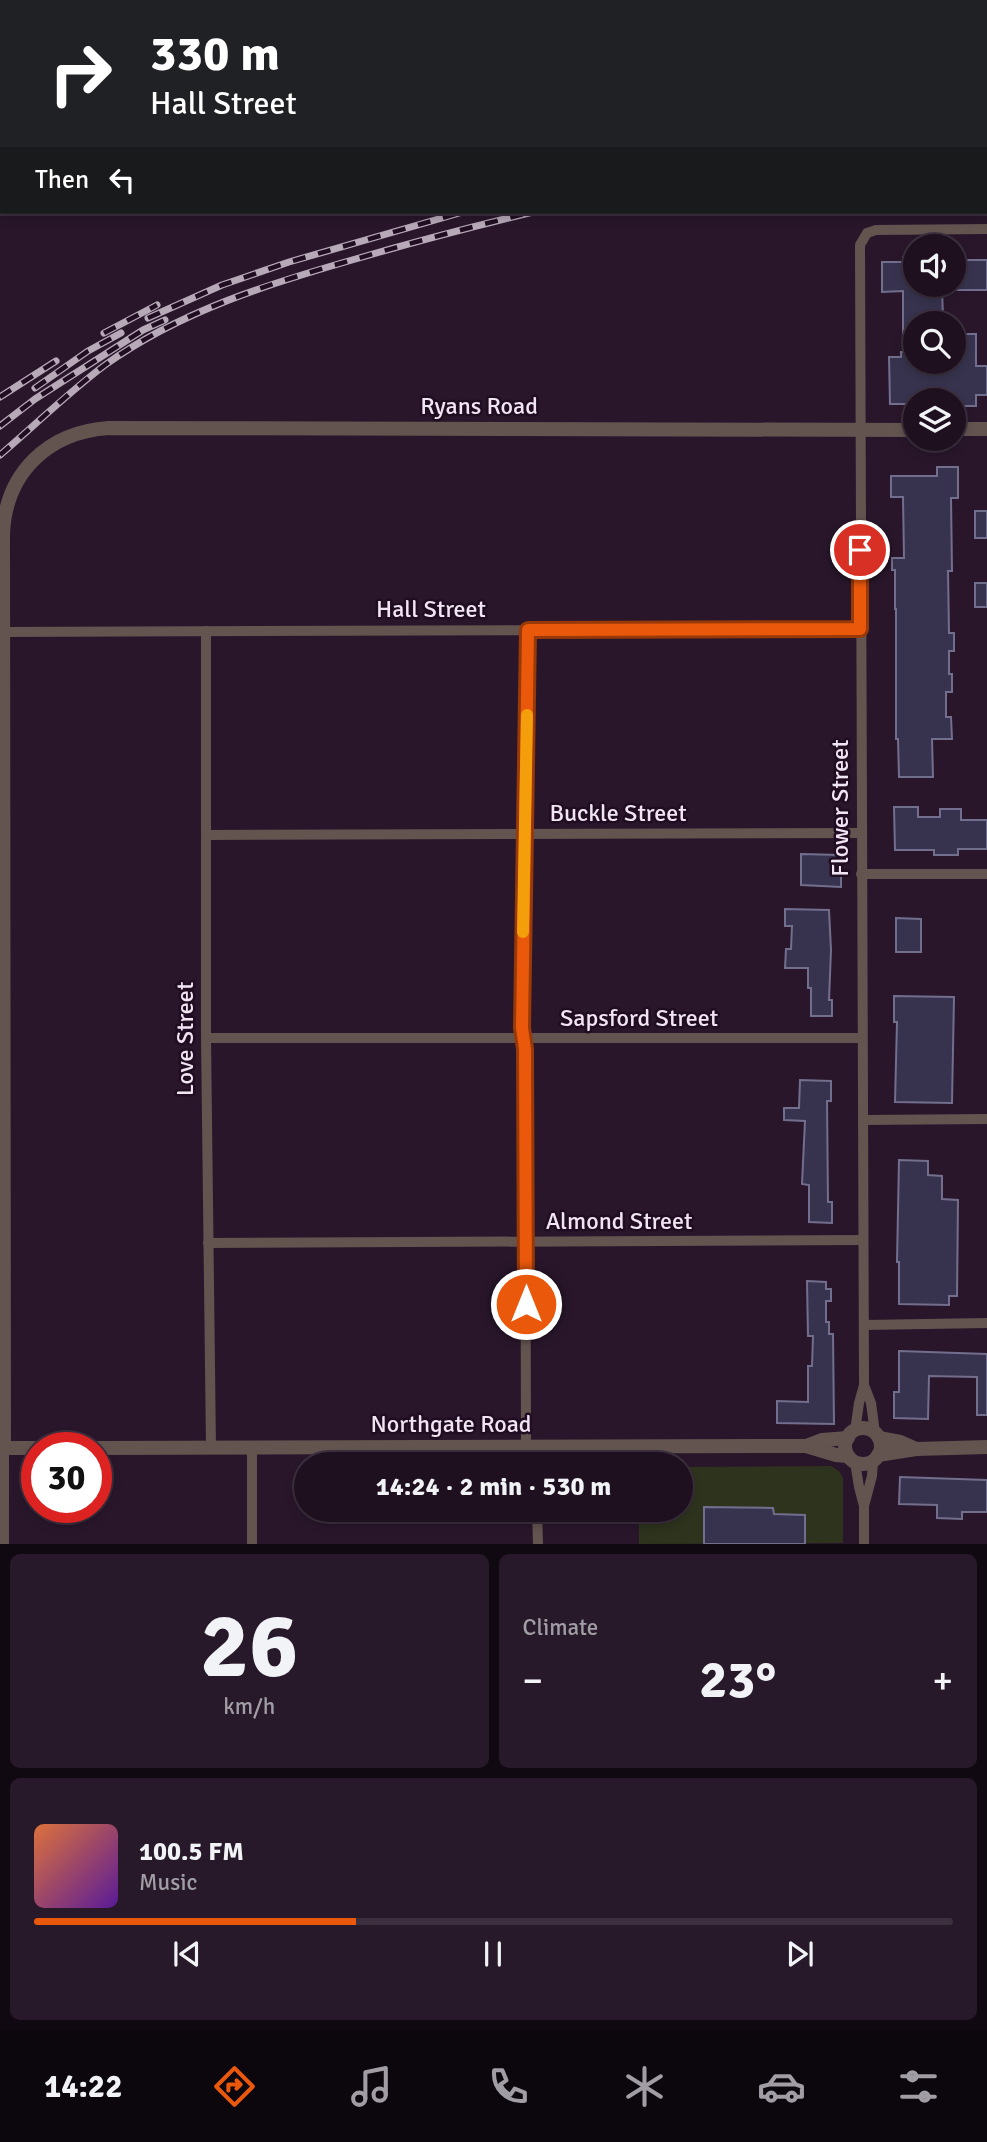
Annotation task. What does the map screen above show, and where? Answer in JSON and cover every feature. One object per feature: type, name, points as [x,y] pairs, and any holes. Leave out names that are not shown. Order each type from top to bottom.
[{"type":"street","name":"Flower Street","points":[[852,1434],[864,1385],[860,245],[867,233],[881,229],[987,229]]},
{"type":"street","name":"Ryans Road","points":[[2,632],[5,510],[22,474],[47,447],[81,431],[109,428],[903,430]]},
{"type":"street","points":[[966,429],[987,429]]},
{"type":"street","name":"Hall Street","points":[[2,632],[860,629]]},
{"type":"street","points":[[528,630],[523,1039],[525,1243],[534,1452]]},
{"type":"street","name":"Love Street","points":[[206,631],[206,1038],[211,1448]]},
{"type":"street","points":[[2,632],[4,1544]]},
{"type":"street","name":"Buckle Street","points":[[206,835],[861,832]]},
{"type":"street","points":[[861,874],[987,874]]},
{"type":"street","name":"Sapsford Street","points":[[206,1038],[862,1038]]},
{"type":"street","points":[[863,1120],[987,1119]]},
{"type":"street","name":"Almond Street","points":[[208,1243],[863,1240]]},
{"type":"street","points":[[864,1325],[987,1323]]},
{"type":"street","name":"Flower Street","points":[[864,1385],[871,1403],[877,1436]]},
{"type":"street","points":[[864,1544],[864,1506],[852,1459],[846,1447],[852,1434],[865,1429],[877,1436],[916,1449]]},
{"type":"street","name":"Northgate Road","points":[[806,1446],[852,1434]]},
{"type":"street","points":[[864,1506],[876,1458],[881,1450],[877,1436]]},
{"type":"street","name":"Northgate Road","points":[[112,1448],[806,1446],[852,1459]]},
{"type":"street","points":[[252,1447],[253,1544]]},
{"type":"street","points":[[852,1459],[867,1464],[876,1458],[916,1449],[987,1447]]},
{"type":"street","points":[[2,1448],[21,1448]]},
{"type":"street","points":[[537,1522],[538,1544]]},
{"type":"green space","points":[[831,1466],[839,1471],[843,1478],[843,1543],[639,1544],[639,1522],[693,1522],[693,1467]]},
{"type":"building","points":[[966,260],[987,260],[987,290],[966,290]]},
{"type":"building","points":[[882,262],[903,262],[903,291],[882,292]]},
{"type":"building","points":[[903,297],[942,297],[943,311],[903,311]]},
{"type":"building","points":[[966,334],[976,334],[976,366],[987,366],[987,395],[976,395],[976,406],[966,406],[966,388],[903,388],[903,404],[890,404],[889,357],[901,357],[901,352],[903,374],[966,374]]},
{"type":"building","points":[[937,467],[958,467],[958,498],[951,498],[952,571],[948,571],[949,633],[954,633],[954,651],[949,651],[952,692],[946,692],[946,717],[951,717],[952,739],[932,739],[933,777],[899,777],[896,739],[895,570],[892,570],[892,558],[904,558],[903,497],[891,497],[891,476],[937,476]]},
{"type":"building","points":[[975,511],[987,511],[987,538],[975,538]]},
{"type":"building","points":[[975,583],[987,583],[987,607],[975,607]]},
{"type":"building","points":[[894,807],[918,807],[918,817],[940,817],[940,809],[961,809],[961,820],[987,820],[987,849],[958,849],[958,855],[934,855],[934,850],[895,850]]},
{"type":"building","points":[[801,854],[841,855],[841,887],[801,885]]},
{"type":"building","points":[[785,909],[829,910],[829,1000],[832,1000],[832,1016],[811,1016],[808,968],[785,968],[786,949],[791,949],[792,926],[785,926]]},
{"type":"building","points":[[896,918],[921,919],[921,952],[896,952]]},
{"type":"building","points":[[894,996],[954,997],[952,1103],[895,1102],[897,1022],[894,1022]]},
{"type":"building","points":[[800,1080],[831,1081],[831,1101],[827,1101],[828,1202],[832,1202],[832,1223],[809,1222],[809,1185],[802,1184],[805,1121],[784,1120],[784,1108],[799,1108]]},
{"type":"building","points":[[899,1160],[928,1161],[928,1175],[942,1176],[942,1199],[958,1200],[957,1296],[949,1296],[949,1305],[899,1304]]},
{"type":"building","points":[[807,1281],[826,1282],[826,1289],[831,1289],[831,1301],[826,1301],[826,1322],[829,1322],[829,1334],[833,1334],[834,1424],[777,1423],[777,1401],[808,1402],[808,1366],[812,1366],[813,1336],[808,1336]]},
{"type":"building","points":[[899,1351],[987,1354],[987,1415],[977,1415],[977,1377],[929,1376],[928,1419],[894,1418],[894,1392],[899,1392]]},
{"type":"building","points":[[900,1477],[987,1480],[987,1512],[962,1512],[962,1519],[937,1518],[937,1505],[899,1504]]},
{"type":"building","points":[[704,1507],[773,1508],[774,1514],[805,1515],[805,1544],[704,1544]]},
{"type":"railway","points":[[148,318],[222,285],[289,262],[456,214]]},
{"type":"railway","points":[[0,455],[105,365],[134,346],[195,314],[326,268],[525,214]]},
{"type":"railway","points":[[104,333],[157,305]]},
{"type":"railway","points":[[0,426],[35,399],[143,330],[165,320]]},
{"type":"railway","points":[[35,388],[88,351],[121,333]]},
{"type":"railway","points":[[0,397],[56,361]]},
{"type":"slow traffic","points":[[523,932],[527,715]]},
{"type":"route","points":[[526,1304],[525,1049],[522,1028],[528,630],[860,629],[860,550]]}]
